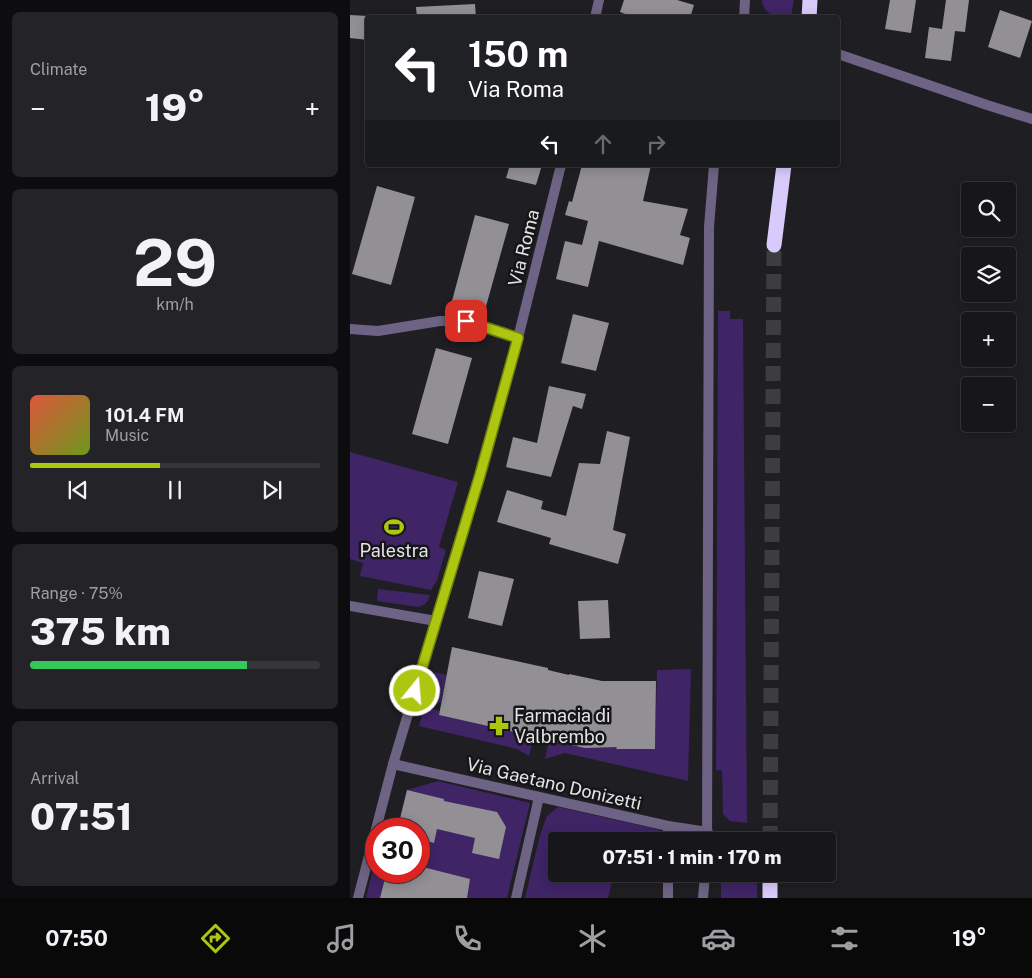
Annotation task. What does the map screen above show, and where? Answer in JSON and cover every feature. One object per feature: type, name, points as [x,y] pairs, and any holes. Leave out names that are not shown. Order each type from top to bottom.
[{"type":"highway","points":[[808,15],[810,0]]},
{"type":"highway","points":[[774,245],[784,167]]},
{"type":"highway","points":[[770,882],[770,898]]},
{"type":"street","points":[[596,15],[598,0]]},
{"type":"street","points":[[744,15],[745,0]]},
{"type":"street","points":[[840,55],[987,106],[1032,119]]},
{"type":"street","name":"Via Roma","points":[[358,898],[393,764],[518,338],[561,167]]},
{"type":"street","points":[[708,832],[709,227],[714,167]]},
{"type":"street","points":[[350,328],[378,331],[440,321],[466,321],[518,338]]},
{"type":"street","points":[[350,606],[436,621]]},
{"type":"street","name":"Via Gaetano Donizetti","points":[[393,764],[690,832]]},
{"type":"street","points":[[516,898],[539,797]]},
{"type":"street","points":[[668,826],[668,832]]},
{"type":"street","points":[[668,882],[668,898]]},
{"type":"street","points":[[703,898],[704,882]]},
{"type":"shaded area","points":[[762,0],[794,0],[791,15],[772,15],[763,5]]},
{"type":"shaded area","points":[[718,311],[730,311],[730,319],[743,319],[747,823],[730,821],[723,814],[722,771],[716,770]]},
{"type":"shaded area","name":"Palestra","points":[[350,452],[458,482],[439,547],[446,550],[437,580],[431,590],[360,576],[363,563],[350,559]]},
{"type":"shaded area","points":[[378,589],[430,595],[426,603],[418,607],[377,601]]},
{"type":"shaded area","points":[[691,669],[688,781],[565,753],[545,759],[549,739],[617,747],[617,749],[655,749],[657,670]]},
{"type":"shaded area","points":[[435,672],[446,675],[441,703],[427,699]]},
{"type":"shaded area","points":[[424,707],[440,711],[439,715],[534,736],[529,756],[517,749],[419,726]]},
{"type":"shaded area","points":[[438,781],[530,803],[507,898],[366,898],[370,883],[430,883],[430,818],[400,818],[407,790]]},
{"type":"shaded area","points":[[558,807],[660,830],[660,832],[548,832],[548,882],[612,882],[608,898],[525,898],[540,835],[547,816]]},
{"type":"shaded area","points":[[721,882],[757,882],[757,898],[721,898]]},
{"type":"building","points":[[624,0],[677,0],[694,5],[691,15],[628,15],[620,12]]},
{"type":"building","points":[[890,0],[916,0],[911,33],[885,29]]},
{"type":"building","points":[[946,0],[969,0],[965,32],[955,31],[951,61],[925,58],[929,27],[942,29]]},
{"type":"building","points":[[475,4],[476,15],[417,15],[416,7]]},
{"type":"building","points":[[1000,10],[1032,21],[1020,58],[988,47]]},
{"type":"building","points":[[350,15],[365,16],[365,40],[350,38]]},
{"type":"building","points":[[509,167],[541,167],[536,185],[506,178]]},
{"type":"building","points":[[581,167],[651,167],[643,201],[688,209],[680,235],[690,238],[683,265],[599,241],[588,287],[556,279],[565,241],[582,245],[588,221],[565,215],[569,201],[572,202]]},
{"type":"building","points":[[377,186],[415,197],[391,285],[352,274]]},
{"type":"building","points":[[475,215],[509,224],[485,310],[452,301]]},
{"type":"building","points":[[573,314],[609,323],[596,371],[561,363]]},
{"type":"building","points":[[436,348],[472,358],[448,444],[412,434]]},
{"type":"building","points":[[549,386],[586,394],[582,409],[573,406],[551,477],[506,467],[513,437],[537,443]]},
{"type":"building","points":[[607,431],[630,437],[613,530],[626,534],[618,564],[549,544],[551,538],[497,522],[507,490],[543,501],[541,509],[566,516],[579,463],[600,464]]},
{"type":"building","points":[[479,571],[514,579],[502,626],[468,618]]},
{"type":"building","points":[[608,600],[610,638],[580,639],[578,601]]},
{"type":"building","points":[[452,647],[602,681],[656,681],[655,749],[585,748],[439,715]]},
{"type":"building","points":[[407,790],[444,799],[444,801],[497,812],[506,827],[499,859],[472,853],[475,838],[437,829],[434,843],[430,842],[430,818],[400,818]]},
{"type":"building","points":[[430,869],[470,879],[467,898],[380,898],[384,883],[430,883]]},
{"type":"tunnel","points":[[770,832],[774,245]]},
{"type":"place","name":"Palestra","points":[[394,527]]},
{"type":"place","name":"Farmacia di Valbrembo","points":[[499,726]]},
{"type":"route","points":[[415,691],[480,475],[518,338],[466,321]]}]
